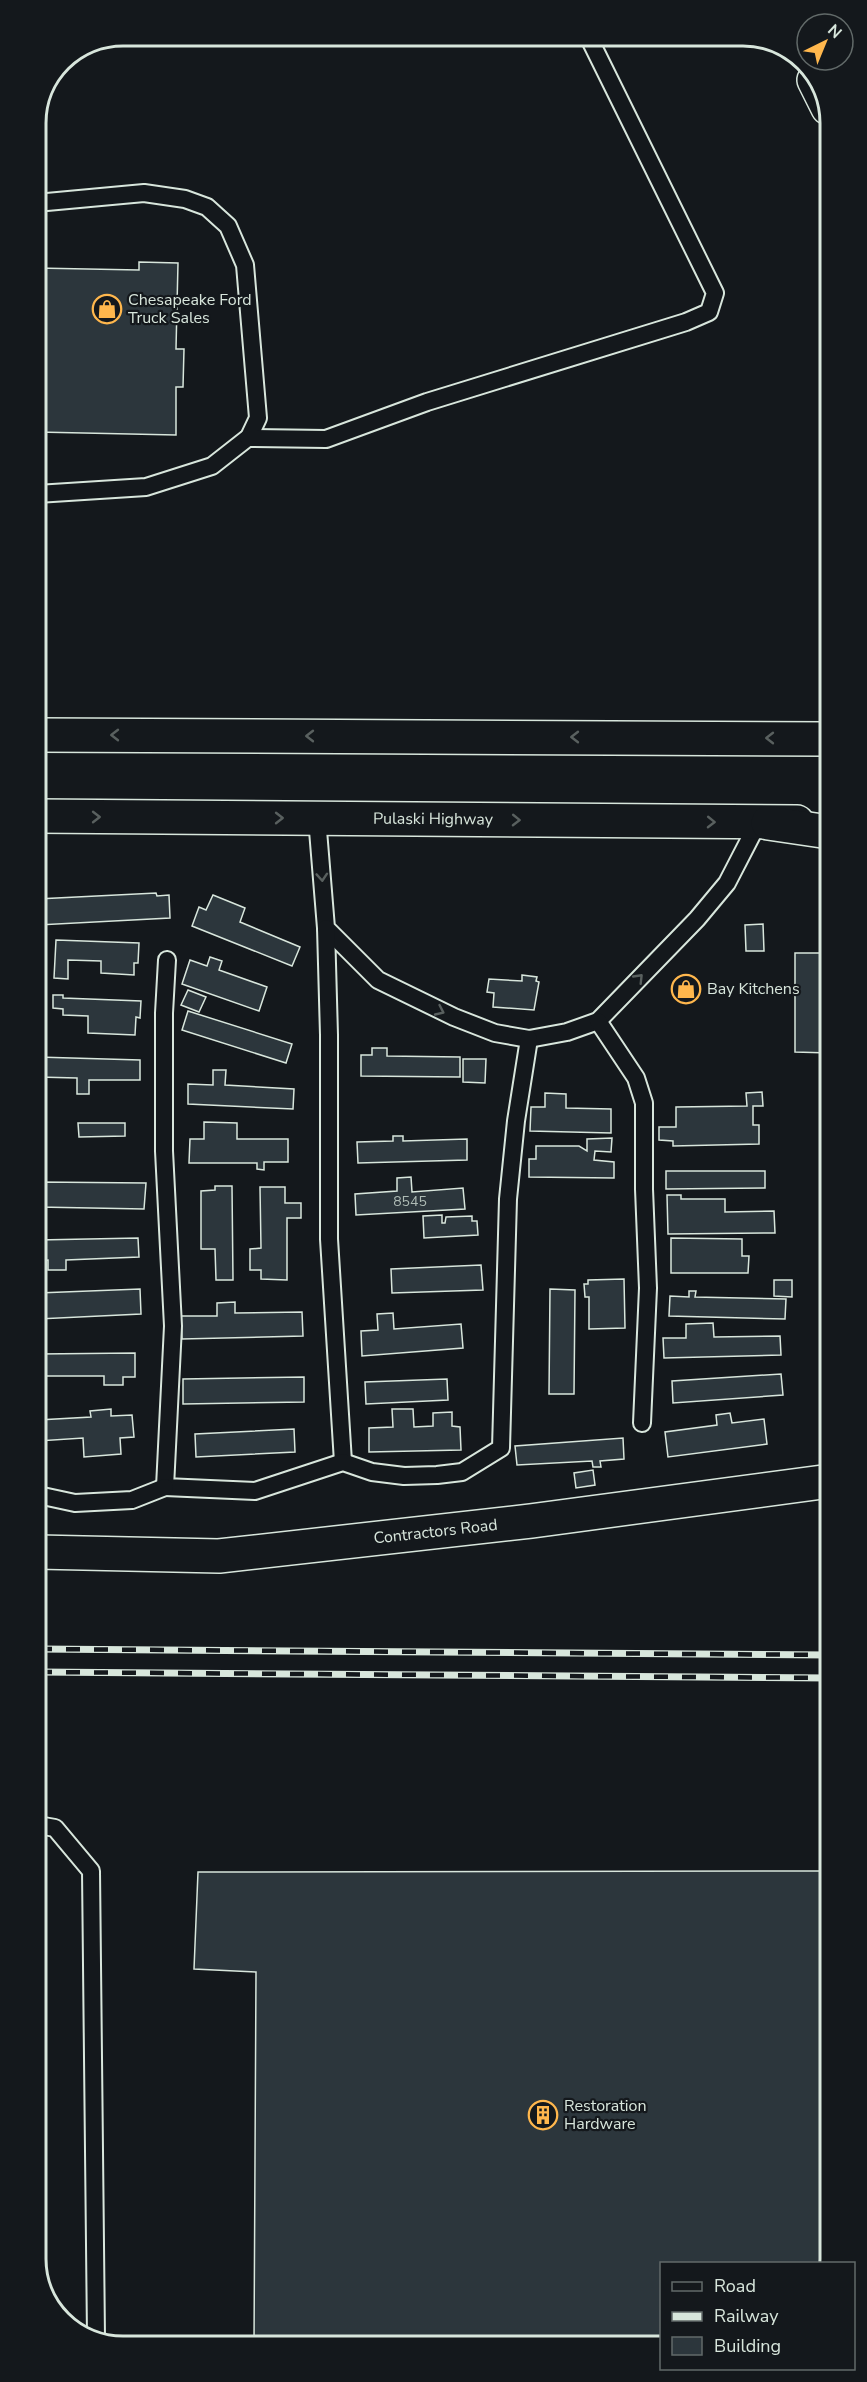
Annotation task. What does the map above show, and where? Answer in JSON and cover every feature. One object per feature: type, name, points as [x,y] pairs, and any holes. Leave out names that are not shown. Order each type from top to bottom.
[{"type":"main road","points":[[47,735],[820,739]]},
{"type":"main road","name":"Pulaski Highway","points":[[47,816],[820,822]]},
{"type":"main road","points":[[763,823],[820,830]]},
{"type":"main road","name":"Contractors Road","points":[[46,1552],[219,1556],[519,1522],[820,1482]]},
{"type":"lane","points":[[248,438],[326,439],[427,402],[686,322],[709,312],[715,292],[593,47]]},
{"type":"lane","points":[[47,202],[144,193],[185,199],[207,207],[228,226],[244,265],[258,418],[248,438],[212,466],[146,487],[47,493]]},
{"type":"lane","points":[[317,818],[326,928],[329,1035],[329,1239],[343,1462]]},
{"type":"lane","points":[[326,928],[378,980],[454,1017],[495,1033],[529,1039],[567,1032],[598,1020],[697,919],[727,883],[763,823]]},
{"type":"lane","points":[[165,1487],[173,1326],[164,1151],[166,960]]},
{"type":"lane","points":[[598,1020],[636,1078],[644,1103],[644,1189],[648,1288],[642,1423]]},
{"type":"lane","points":[[46,1497],[75,1503],[132,1500],[165,1487],[255,1491],[343,1462],[372,1472],[404,1476],[437,1476],[462,1472],[501,1448],[508,1199],[516,1120],[529,1039]]},
{"type":"lane","points":[[46,1826],[55,1828],[91,1871],[96,2331]]},
{"type":"building","name":"Chesapeake Ford Truck Sales","points":[[139,262],[178,263],[176,349],[184,349],[183,387],[176,387],[176,435],[47,432],[47,268],[139,270]]},
{"type":"building","points":[[156,893],[157,896],[169,895],[170,918],[47,925],[47,899]]},
{"type":"building","points":[[213,895],[245,908],[240,922],[300,947],[292,966],[192,926],[199,907],[206,910]]},
{"type":"building","points":[[763,924],[764,951],[746,951],[745,925]]},
{"type":"building","points":[[56,940],[139,943],[138,963],[134,963],[134,975],[101,973],[101,961],[68,960],[68,979],[54,978]]},
{"type":"building","points":[[795,953],[820,953],[820,1053],[795,1052]]},
{"type":"building","points":[[210,957],[222,961],[219,970],[267,987],[259,1011],[182,984],[190,960],[207,966]]},
{"type":"building","points":[[522,975],[537,977],[536,981],[539,982],[534,1010],[493,1007],[494,993],[487,992],[489,979],[522,981]]},
{"type":"building","points":[[188,990],[206,997],[199,1012],[181,1005]]},
{"type":"building","points":[[53,995],[63,995],[63,998],[141,1001],[140,1018],[136,1017],[135,1035],[88,1033],[88,1016],[63,1015],[63,1009],[53,1008]]},
{"type":"building","points":[[188,1011],[292,1044],[286,1063],[182,1030]]},
{"type":"building","points":[[372,1048],[387,1048],[387,1056],[460,1057],[460,1077],[361,1076],[361,1055],[372,1055]]},
{"type":"building","points":[[47,1057],[140,1060],[140,1080],[89,1080],[89,1094],[77,1094],[77,1078],[47,1077]]},
{"type":"building","points":[[463,1059],[486,1059],[485,1083],[463,1082]]},
{"type":"building","points":[[213,1070],[226,1070],[225,1085],[294,1089],[293,1109],[188,1104],[188,1084],[213,1085]]},
{"type":"building","points":[[762,1092],[763,1106],[753,1106],[753,1125],[759,1125],[759,1144],[673,1146],[673,1141],[659,1140],[659,1127],[676,1127],[676,1107],[747,1106],[746,1093]]},
{"type":"building","points":[[545,1093],[566,1094],[566,1108],[611,1109],[611,1133],[530,1131],[531,1107],[545,1107]]},
{"type":"building","points":[[204,1122],[237,1123],[237,1139],[288,1139],[288,1162],[264,1162],[264,1170],[257,1169],[257,1163],[189,1163],[190,1139],[204,1139]]},
{"type":"building","points":[[78,1123],[125,1123],[125,1136],[79,1137]]},
{"type":"building","points":[[393,1136],[403,1136],[403,1141],[467,1139],[467,1160],[358,1163],[357,1142],[393,1141]]},
{"type":"building","points":[[612,1138],[611,1152],[595,1151],[594,1160],[614,1162],[614,1178],[529,1177],[529,1159],[536,1159],[536,1146],[579,1146],[587,1151],[587,1139]]},
{"type":"building","points":[[666,1171],[765,1171],[765,1188],[666,1189]]},
{"type":"building","points":[[411,1177],[412,1192],[463,1188],[465,1209],[356,1215],[355,1194],[397,1191],[397,1178]]},
{"type":"building","points":[[47,1182],[146,1183],[144,1209],[46,1207]]},
{"type":"building","points":[[215,1186],[232,1186],[233,1280],[216,1280],[215,1249],[201,1249],[201,1191],[215,1190]]},
{"type":"building","points":[[260,1187],[285,1187],[285,1203],[301,1203],[301,1218],[287,1218],[287,1280],[261,1279],[261,1270],[250,1270],[250,1249],[261,1248]]},
{"type":"building","points":[[667,1195],[681,1195],[681,1199],[725,1199],[725,1212],[774,1211],[775,1233],[668,1234]]},
{"type":"building","points":[[442,1215],[442,1223],[445,1223],[446,1217],[472,1216],[472,1221],[477,1221],[478,1235],[424,1238],[423,1216]]},
{"type":"building","points":[[138,1238],[139,1257],[66,1260],[66,1270],[48,1270],[46,1240]]},
{"type":"building","points":[[671,1238],[742,1239],[742,1256],[749,1256],[748,1273],[671,1273]]},
{"type":"building","points":[[481,1265],[483,1290],[392,1293],[391,1269]]},
{"type":"building","points":[[624,1279],[625,1328],[589,1329],[589,1297],[585,1297],[584,1284],[588,1284],[588,1280]]},
{"type":"building","points":[[774,1280],[792,1280],[792,1297],[774,1296]]},
{"type":"building","points":[[140,1289],[141,1314],[46,1319],[46,1293]]},
{"type":"building","points":[[550,1289],[575,1290],[574,1394],[549,1394]]},
{"type":"building","points":[[689,1291],[696,1291],[695,1297],[786,1299],[785,1319],[669,1316],[670,1296],[689,1297]]},
{"type":"building","points":[[235,1302],[235,1313],[302,1312],[303,1336],[182,1339],[181,1316],[217,1316],[217,1303]]},
{"type":"building","points":[[393,1313],[394,1329],[461,1324],[463,1348],[362,1356],[361,1331],[378,1330],[377,1314]]},
{"type":"building","points":[[713,1323],[714,1337],[780,1336],[781,1355],[664,1358],[663,1338],[686,1338],[686,1324]]},
{"type":"building","points":[[135,1353],[135,1377],[123,1377],[123,1385],[104,1385],[104,1376],[46,1376],[46,1354]]},
{"type":"building","points":[[781,1374],[783,1395],[673,1403],[672,1381]]},
{"type":"building","points":[[304,1377],[304,1402],[183,1404],[183,1379]]},
{"type":"building","points":[[447,1379],[448,1400],[366,1404],[365,1382]]},
{"type":"building","points":[[111,1409],[111,1416],[132,1415],[134,1437],[120,1438],[121,1454],[84,1457],[83,1438],[46,1440],[46,1420],[91,1417],[90,1411]]},
{"type":"building","points":[[392,1409],[413,1409],[414,1427],[433,1426],[433,1413],[452,1412],[452,1426],[460,1427],[461,1450],[369,1452],[369,1428],[393,1427]]},
{"type":"building","points":[[730,1413],[732,1423],[764,1419],[767,1444],[668,1457],[665,1432],[717,1425],[716,1415]]},
{"type":"building","points":[[294,1429],[295,1452],[196,1457],[195,1434]]},
{"type":"building","points":[[623,1438],[624,1459],[600,1461],[601,1467],[593,1467],[592,1461],[517,1465],[515,1446]]},
{"type":"building","points":[[593,1470],[595,1485],[576,1488],[574,1473]]},
{"type":"building","name":"Restoration Hardware","points":[[820,1871],[820,2262],[660,2262],[660,2336],[254,2335],[256,1972],[194,1969],[198,1872]]},
{"type":"railway","points":[[46,1649],[820,1655]]},
{"type":"railway","points":[[46,1672],[820,1678]]},
{"type":"place","name":"Chesapeake Ford Truck Sales","points":[[107,309]]},
{"type":"place","name":"Bay Kitchens","points":[[686,989]]},
{"type":"place","name":"Restoration Hardware","points":[[543,2115]]}]
